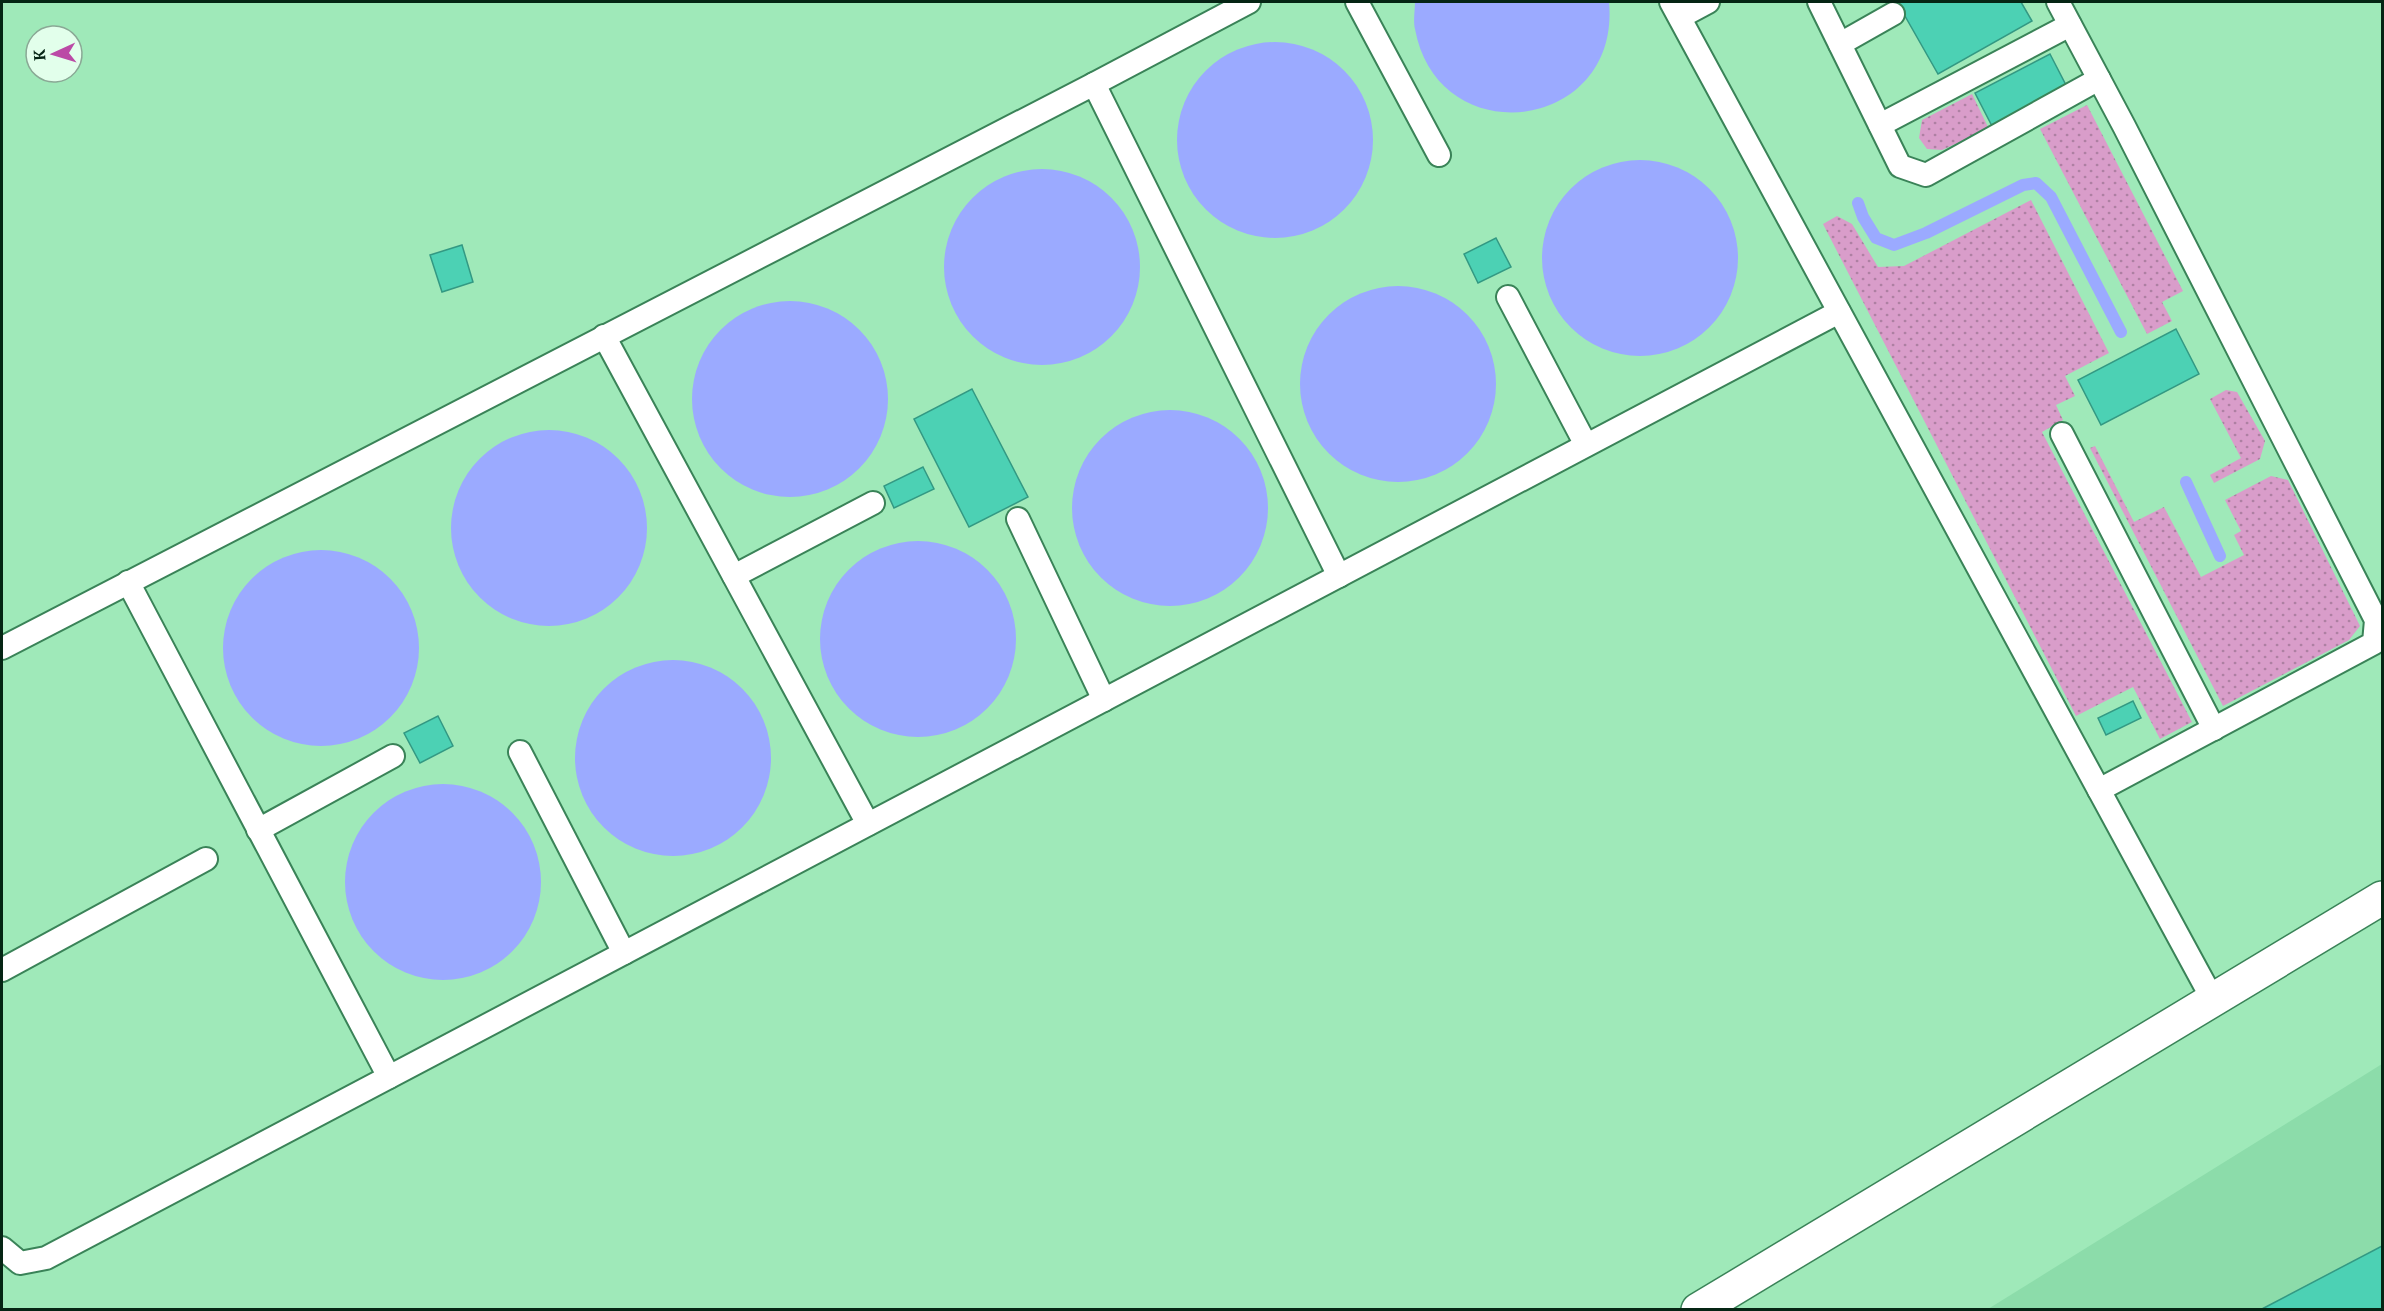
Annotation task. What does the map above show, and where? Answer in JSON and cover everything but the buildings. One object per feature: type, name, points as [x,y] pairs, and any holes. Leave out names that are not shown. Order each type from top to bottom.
[{"type":"street","points":[[1698,1310],[2382,898]]},
{"type":"lane","points":[[2,648],[1249,2]]},
{"type":"lane","points":[[1357,2],[1439,155]]},
{"type":"lane","points":[[1708,2],[1676,9],[2213,1000]]},
{"type":"lane","points":[[1819,2],[1900,166],[1926,175],[2099,79]]},
{"type":"lane","points":[[2058,2],[2376,620],[2374,643],[2099,790]]},
{"type":"lane","points":[[1840,44],[1893,14]]},
{"type":"lane","points":[[1880,125],[2070,25]]},
{"type":"lane","points":[[1094,84],[1339,576]]},
{"type":"lane","points":[[1508,297],[1586,445]]},
{"type":"lane","points":[[2,1248],[20,1263],[46,1258],[1839,312]]},
{"type":"lane","points":[[604,336],[868,824]]},
{"type":"lane","points":[[2062,434],[2214,729]]},
{"type":"lane","points":[[734,576],[873,502]]},
{"type":"lane","points":[[1018,519],[1104,700]]},
{"type":"lane","points":[[128,582],[389,1077]]},
{"type":"lane","points":[[520,752],[624,953]]},
{"type":"lane","points":[[258,830],[393,756]]},
{"type":"lane","points":[[2,970],[206,859]]},
{"type":"shaded area","points":[[1972,94],[1989,129],[1942,150],[1927,149],[1919,138],[1922,120]]},
{"type":"shaded area","points":[[2087,105],[2183,291],[2162,302],[2172,321],[2147,334],[2040,129]]},
{"type":"shaded area","points":[[2031,200],[2109,353],[2065,376],[2075,396],[2056,405],[2063,420],[2042,432],[2192,722],[2160,739],[2133,687],[2076,716],[1823,224],[1837,216],[1852,224],[1878,267],[1904,266]]},
{"type":"shaded area","points":[[2226,390],[2237,392],[2265,441],[2260,459],[2214,483],[2210,475],[2241,458],[2210,399]]},
{"type":"shaded area","points":[[2095,446],[2134,522],[2164,507],[2201,577],[2244,555],[2234,535],[2241,531],[2225,500],[2271,476],[2288,480],[2360,626],[2349,640],[2223,706],[2090,448]]},
{"type":"shaded area","points":[[2382,1064],[2382,1309],[1988,1309]]},
{"type":"water","points":[[1415,2],[1609,2],[1605,46],[1587,79],[1559,101],[1525,112],[1490,110],[1457,96],[1430,69],[1415,29]]},
{"type":"water","points":[[1265,42],[1285,42],[1321,53],[1330,58],[1351,78],[1366,102],[1373,130],[1373,150],[1366,178],[1357,195],[1337,216],[1321,227],[1304,234],[1285,238],[1265,238],[1237,231],[1220,222],[1193,195],[1181,169],[1177,150],[1177,130],[1184,102],[1193,85],[1220,58],[1246,46]]},
{"type":"water","points":[[1630,160],[1650,160],[1686,171],[1695,176],[1716,196],[1731,220],[1738,248],[1738,268],[1731,296],[1722,313],[1702,334],[1686,345],[1669,352],[1650,356],[1630,356],[1602,349],[1585,340],[1558,313],[1546,287],[1542,268],[1542,248],[1549,220],[1558,203],[1585,176],[1611,164]]},
{"type":"water","points":[[1032,169],[1052,169],[1088,180],[1097,185],[1118,205],[1133,229],[1140,257],[1140,277],[1133,305],[1124,322],[1104,343],[1080,358],[1052,365],[1032,365],[1004,358],[987,349],[960,322],[948,295],[944,277],[944,257],[951,229],[960,212],[987,185],[1014,173]]},
{"type":"water","points":[[1388,286],[1408,286],[1444,297],[1453,302],[1474,322],[1489,346],[1496,374],[1496,394],[1489,422],[1480,439],[1460,460],[1444,471],[1427,478],[1408,482],[1388,482],[1360,475],[1343,466],[1316,439],[1304,413],[1300,394],[1300,374],[1307,346],[1316,329],[1343,302],[1369,290]]},
{"type":"water","points":[[780,301],[800,301],[836,312],[845,317],[866,337],[881,361],[888,389],[888,409],[881,437],[872,454],[852,475],[828,490],[800,497],[780,497],[752,490],[735,481],[708,454],[696,427],[692,409],[692,389],[699,361],[708,344],[735,317],[762,305]]},
{"type":"water","points":[[1160,410],[1180,410],[1216,421],[1225,426],[1246,446],[1261,470],[1268,498],[1268,518],[1261,546],[1252,563],[1232,584],[1216,595],[1199,602],[1180,606],[1160,606],[1132,599],[1115,590],[1088,563],[1076,537],[1072,518],[1072,498],[1079,470],[1088,453],[1115,426],[1141,414]]},
{"type":"water","points":[[539,430],[559,430],[595,441],[604,446],[625,466],[640,490],[647,518],[647,538],[640,566],[631,583],[611,604],[595,615],[578,622],[559,626],[539,626],[511,619],[494,610],[467,583],[455,557],[451,538],[451,518],[458,490],[467,473],[494,446],[520,434]]},
{"type":"water","points":[[908,541],[928,541],[964,552],[973,557],[994,577],[1009,601],[1016,629],[1016,649],[1009,677],[1000,694],[980,715],[964,726],[947,733],[928,737],[908,737],[880,730],[863,721],[836,694],[824,668],[820,649],[820,629],[827,601],[836,584],[863,557],[889,545]]},
{"type":"water","points":[[311,550],[331,550],[367,561],[376,566],[397,586],[412,610],[419,638],[419,658],[412,686],[403,703],[383,724],[367,735],[350,742],[331,746],[311,746],[283,739],[266,730],[239,703],[227,677],[223,658],[223,638],[230,610],[239,593],[266,566],[292,554]]},
{"type":"water","points":[[663,660],[683,660],[719,671],[728,676],[749,696],[764,720],[771,748],[771,768],[764,796],[755,813],[735,834],[719,845],[702,852],[683,856],[663,856],[635,849],[618,840],[591,813],[579,787],[575,768],[575,748],[582,720],[591,703],[618,676],[644,664]]},
{"type":"water","points":[[433,784],[453,784],[489,795],[498,800],[519,820],[534,844],[541,872],[541,892],[534,920],[525,937],[505,958],[489,969],[472,976],[453,980],[433,980],[405,973],[388,964],[361,937],[349,911],[345,892],[345,872],[352,844],[361,827],[388,800],[414,788]]},
{"type":"waterway","points":[[1858,203],[1863,217],[1876,238],[1894,245],[1926,233],[2023,185],[2036,183],[2051,197],[2121,332]]},
{"type":"waterway","points":[[2186,482],[2220,556]]}]
